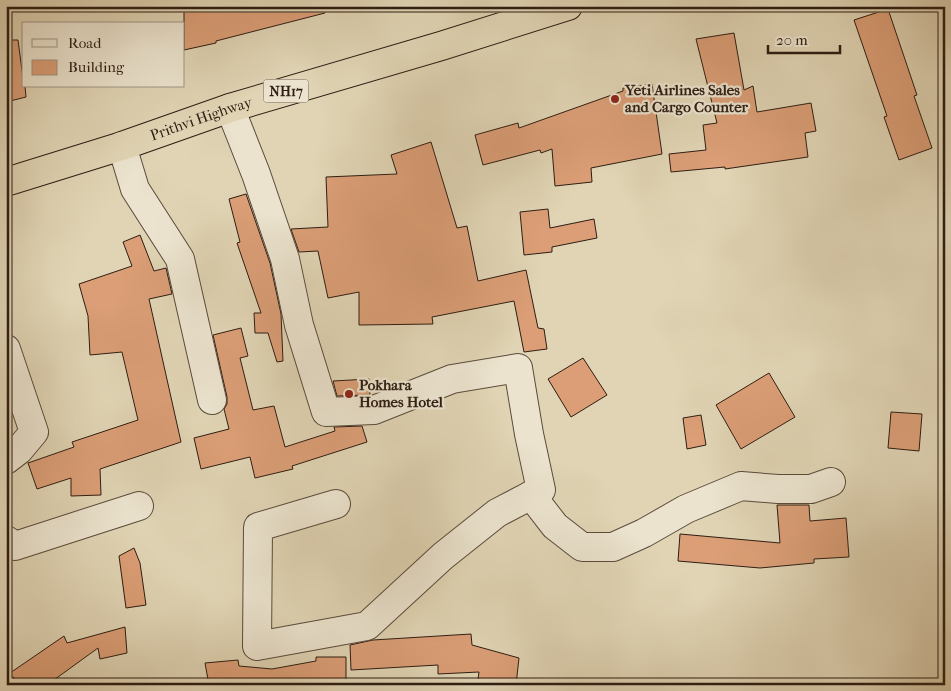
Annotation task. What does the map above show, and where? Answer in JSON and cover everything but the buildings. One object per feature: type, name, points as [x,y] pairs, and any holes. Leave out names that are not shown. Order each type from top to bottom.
[{"type":"highway","name":"Prithvi Highway","points":[[6,182],[122,146],[230,108],[441,46],[568,6]]},
{"type":"lane","points":[[230,108],[256,174],[285,259],[298,325],[326,412],[374,410],[452,379],[518,368],[541,490],[497,513],[443,556],[366,626],[257,646],[258,527],[336,504]]},
{"type":"lane","points":[[122,146],[135,189],[180,259],[212,400]]},
{"type":"lane","points":[[6,349],[34,432],[19,450],[6,460]]},
{"type":"lane","points":[[531,496],[555,526],[582,547],[613,547],[644,533],[686,509],[740,486],[778,489],[811,488],[831,482]]},
{"type":"lane","points":[[6,540],[15,546],[139,506]]},
{"type":"place","name":"Yeti Airlines Sales and Cargo Counter","points":[[615,99]]},
{"type":"place","name":"Pokhara Homes Hotel","points":[[349,394]]}]
